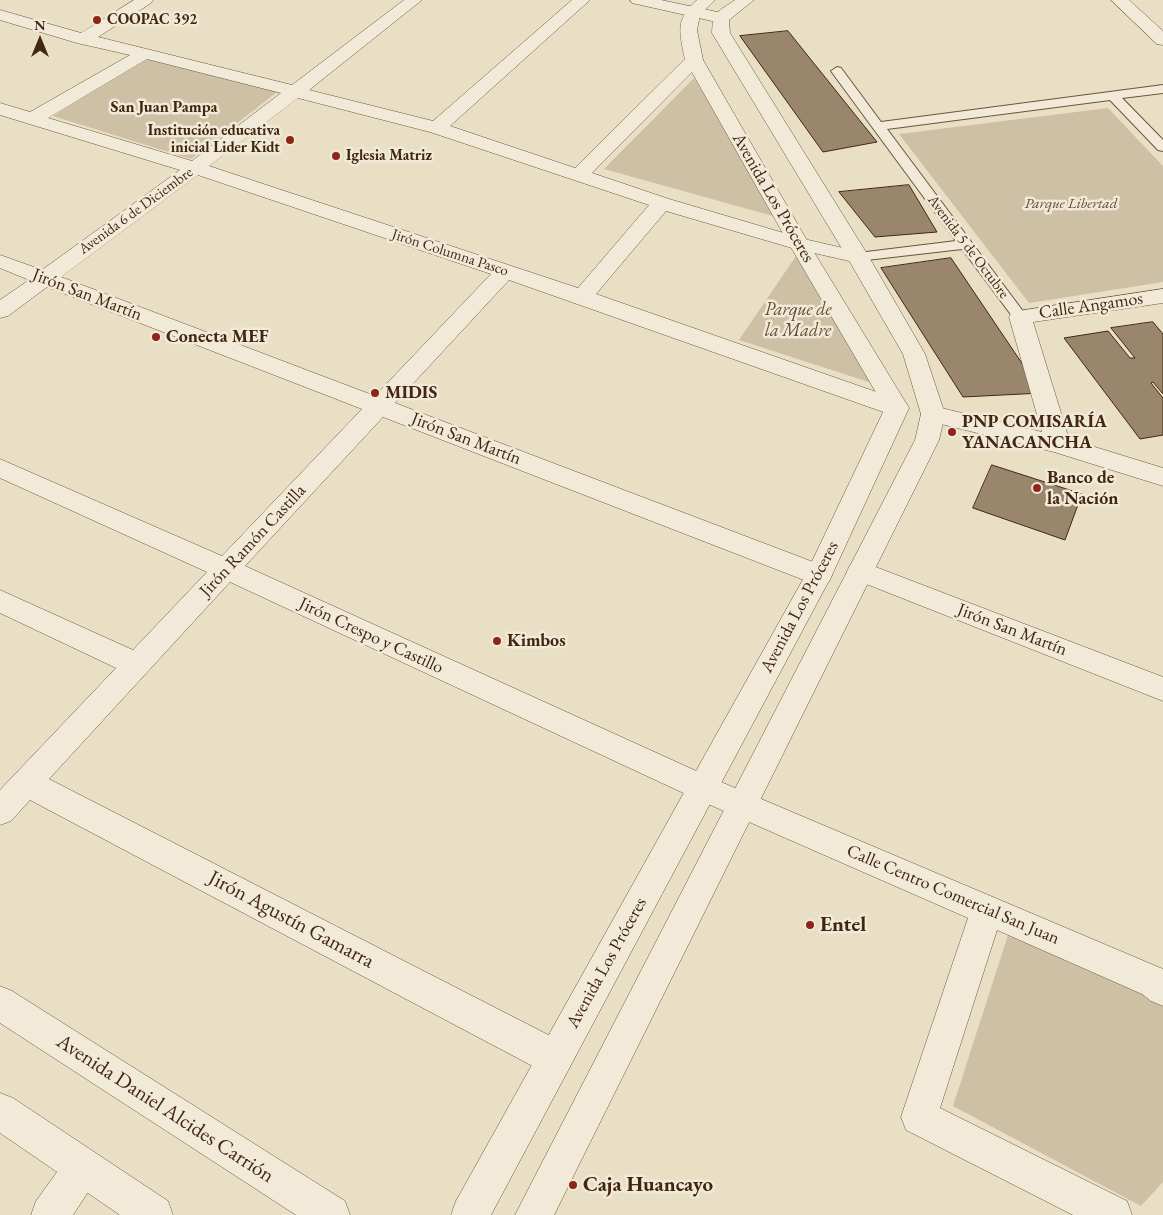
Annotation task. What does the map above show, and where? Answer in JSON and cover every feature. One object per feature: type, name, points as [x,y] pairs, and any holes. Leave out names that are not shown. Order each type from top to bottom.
[{"type":"street","points":[[82,39],[145,0]]},
{"type":"street","name":"Avenida 6 de Diciembre","points":[[0,311],[195,168],[414,0]]},
{"type":"street","points":[[437,128],[582,0]]},
{"type":"street","points":[[638,0],[707,10],[746,0]]},
{"type":"street","points":[[1119,0],[1163,40]]},
{"type":"street","points":[[707,10],[858,257],[914,354],[933,414],[1058,444],[1161,475]]},
{"type":"street","name":"Avenida Los Próceres","points":[[470,1215],[819,575],[897,408],[799,244],[694,60],[688,30],[707,10]]},
{"type":"street","points":[[0,15],[82,39],[145,53],[437,128],[662,203],[799,244],[858,257]]},
{"type":"street","points":[[34,118],[145,53]]},
{"type":"street","points":[[578,176],[694,60]]},
{"type":"street","name":"Jirón Columna Pasco","points":[[0,109],[195,168],[505,271],[897,408]]},
{"type":"street","points":[[582,297],[662,203]]},
{"type":"street","name":"Jirón San Martín","points":[[0,261],[819,575]]},
{"type":"street","name":"Jirón Ramón Castilla","points":[[0,811],[505,271]]},
{"type":"street","name":"Calle Angamos","points":[[1020,317],[1163,296]]},
{"type":"street","name":"Avenida 5 de Octubre","points":[[1020,317],[1058,444]]},
{"type":"street","name":"Avenida Los Próceres","points":[[534,1215],[927,440],[933,414]]},
{"type":"street","name":"Jirón Crespo y Castillo","points":[[0,468],[227,569],[742,805]]},
{"type":"street","name":"Jirón San Martín","points":[[860,571],[1163,690]]},
{"type":"street","points":[[0,601],[137,665]]},
{"type":"street","name":"Jirón Agustín Gamarra","points":[[27,783],[555,1058]]},
{"type":"street","name":"Calle Centro Comercial San Juan","points":[[742,805],[1154,982],[1163,989]]},
{"type":"street","points":[[987,910],[919,1117],[1113,1215]]},
{"type":"street","name":"Avenida Daniel Alcides Carrión","points":[[0,1003],[330,1215]]},
{"type":"street","points":[[0,1111],[154,1215]]},
{"type":"street","points":[[50,1215],[83,1167]]},
{"type":"lane","name":"Avenida 5 de Octubre","points":[[837,71],[1020,317]]},
{"type":"lane","points":[[878,126],[1163,89]]},
{"type":"lane","points":[[1113,96],[1163,148]]},
{"type":"lane","points":[[858,257],[965,244]]},
{"type":"green space","points":[[147,55],[281,89],[191,159],[53,116]]},
{"type":"green space","points":[[694,78],[780,218],[604,169]]},
{"type":"green space","name":"Parque Libertad","points":[[1108,108],[1163,166],[1163,282],[1029,303],[899,134]]},
{"type":"green space","name":"Parque de la Madre","points":[[800,250],[878,385],[739,340]]},
{"type":"green space","points":[[1008,935],[1148,990],[1163,1001],[1163,1182],[1141,1206],[953,1106]]},
{"type":"building","points":[[788,31],[877,142],[823,152],[740,36]]},
{"type":"building","points":[[909,185],[937,232],[875,237],[839,192]]},
{"type":"building","points":[[951,258],[1042,393],[963,397],[881,268]]},
{"type":"building","points":[[1153,322],[1163,334],[1163,394],[1153,382],[1151,383],[1163,398],[1163,435],[1140,439],[1064,338],[1108,331],[1130,358],[1135,358],[1111,328]]},
{"type":"building","points":[[992,465],[1082,494],[1065,540],[973,508]]},
{"type":"place","name":"COOPAC 392","points":[[97,20]]},
{"type":"place","name":"Institución educativa inicial Lider Kidt","points":[[290,140]]},
{"type":"place","name":"Iglesia Matriz","points":[[336,156]]},
{"type":"place","name":"Conecta MEF","points":[[156,337]]},
{"type":"place","name":"MIDIS","points":[[375,393]]},
{"type":"place","name":"PNP COMISARÍA YANACANCHA","points":[[952,432]]},
{"type":"place","name":"Banco de la Nación","points":[[1037,488]]},
{"type":"place","name":"Kimbos","points":[[497,641]]},
{"type":"place","name":"Entel","points":[[810,925]]},
{"type":"place","name":"Caja Huancayo","points":[[573,1185]]},
{"type":"district","name":"San Juan Pampa","points":[[164,108]]}]
